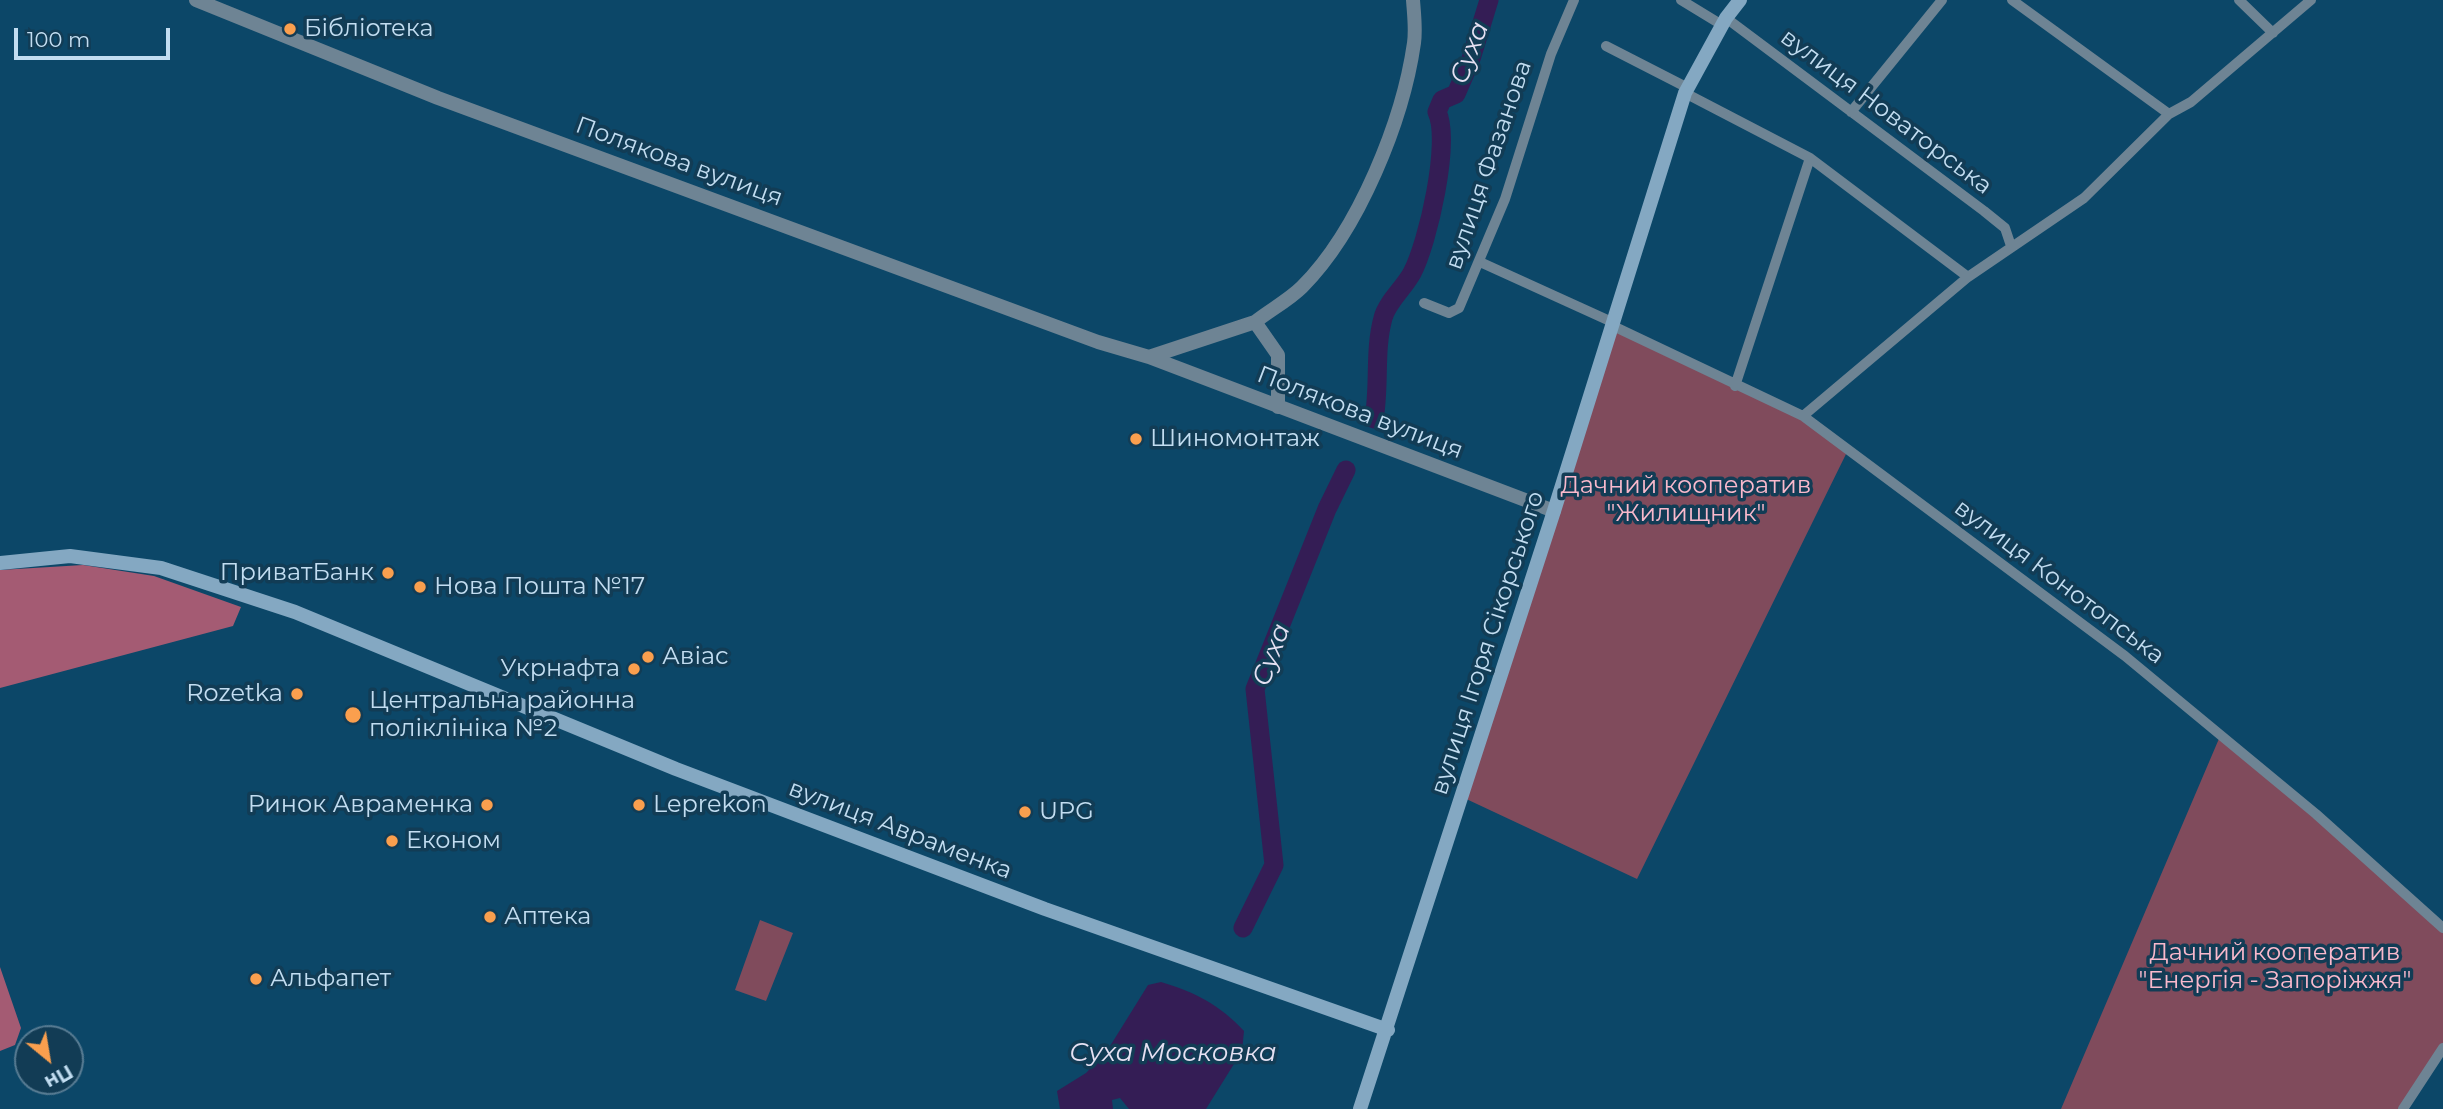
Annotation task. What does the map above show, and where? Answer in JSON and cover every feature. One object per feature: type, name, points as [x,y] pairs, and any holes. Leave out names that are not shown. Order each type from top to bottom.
[{"type":"main road","name":"вулиця Ігоря Сікорського","points":[[1360,1109],[1388,1030],[1555,511],[1611,323],[1686,91],[1724,22],[1740,0]]},
{"type":"main road","name":"вулиця Авраменка","points":[[0,563],[70,556],[161,568],[295,612],[700,778],[1045,909],[1388,1030]]},
{"type":"street","name":"Полякова вулиця","points":[[196,0],[463,107],[1098,342],[1149,357],[1555,511]]},
{"type":"street","points":[[1149,357],[1255,322],[1302,287],[1346,229],[1375,174],[1400,112],[1415,40],[1413,0]]},
{"type":"street","name":"вулиця Фазанова","points":[[1424,303],[1455,312],[1480,262],[1505,199],[1550,54],[1574,0]]},
{"type":"street","name":"вулиця Новаторська","points":[[1681,0],[1724,22],[1851,112],[2005,228],[2011,246]]},
{"type":"street","points":[[1851,112],[1942,0]]},
{"type":"street","points":[[2012,0],[2169,114]]},
{"type":"street","points":[[2239,0],[2273,33]]},
{"type":"street","points":[[1803,416],[1968,277],[2011,246],[2037,233],[2084,198],[2169,114],[2191,102],[2311,0]]},
{"type":"street","points":[[1606,46],[1810,158],[1968,277]]},
{"type":"street","points":[[1735,386],[1810,158]]},
{"type":"street","name":"вулиця Конотопська","points":[[1480,262],[1611,323],[1735,386],[1803,416],[2125,656],[2316,814],[2443,928]]},
{"type":"street","points":[[1255,322],[1278,355],[1278,407]]},
{"type":"street","points":[[2406,1108],[2443,1048]]},
{"type":"green space","name":"Дачний кооператив \"Жилищник\"","points":[[1612,322],[1803,416],[1848,450],[1637,879],[1462,797]]},
{"type":"green space","name":"Дачний кооператив \"Енергія - Запоріжжя\"","points":[[2221,734],[2443,928],[2443,1047],[2403,1109],[2061,1109]]},
{"type":"green space","points":[[760,920],[793,933],[766,1001],[735,990]]},
{"type":"shaded area","points":[[83,565],[154,576],[241,607],[233,626],[0,688],[0,570]]},
{"type":"shaded area","points":[[0,967],[20,1025],[14,1025],[14,1045],[0,1051]]},
{"type":"water","name":"Суха Московка","points":[[1161,982],[1206,1001],[1226,1014],[1244,1031],[1242,1051],[1206,1109],[1129,1109],[1120,1098],[1112,1100],[1113,1109],[1060,1109],[1057,1091],[1086,1073],[1107,1051],[1148,985]]},
{"type":"waterway","name":"Суха","points":[[1374,419],[1383,318],[1388,306],[1412,273],[1431,217],[1441,145],[1441,126],[1437,112],[1442,100],[1456,94],[1470,62],[1489,0]]},
{"type":"waterway","name":"Суха","points":[[1243,928],[1274,865],[1255,689],[1327,509],[1346,470]]},
{"type":"place","name":"Бібліотека","points":[[290,29]]},
{"type":"place","name":"Шиномонтаж","points":[[1136,439]]},
{"type":"place","name":"ПриватБанк","points":[[388,573]]},
{"type":"place","name":"Нова Пошта №17","points":[[420,587]]},
{"type":"place","name":"Авіас","points":[[648,657]]},
{"type":"place","name":"Укрнафта","points":[[634,669]]},
{"type":"place","name":"Rozetka","points":[[297,694]]},
{"type":"place","name":"Центральна районна поліклініка №2","points":[[353,715]]},
{"type":"place","name":"Ринок Авраменка","points":[[487,805]]},
{"type":"place","name":"Leprekon","points":[[639,805]]},
{"type":"place","name":"UPG","points":[[1025,812]]},
{"type":"place","name":"Економ","points":[[392,841]]},
{"type":"place","name":"Аптека","points":[[490,917]]},
{"type":"place","name":"Альфапет","points":[[256,979]]}]
